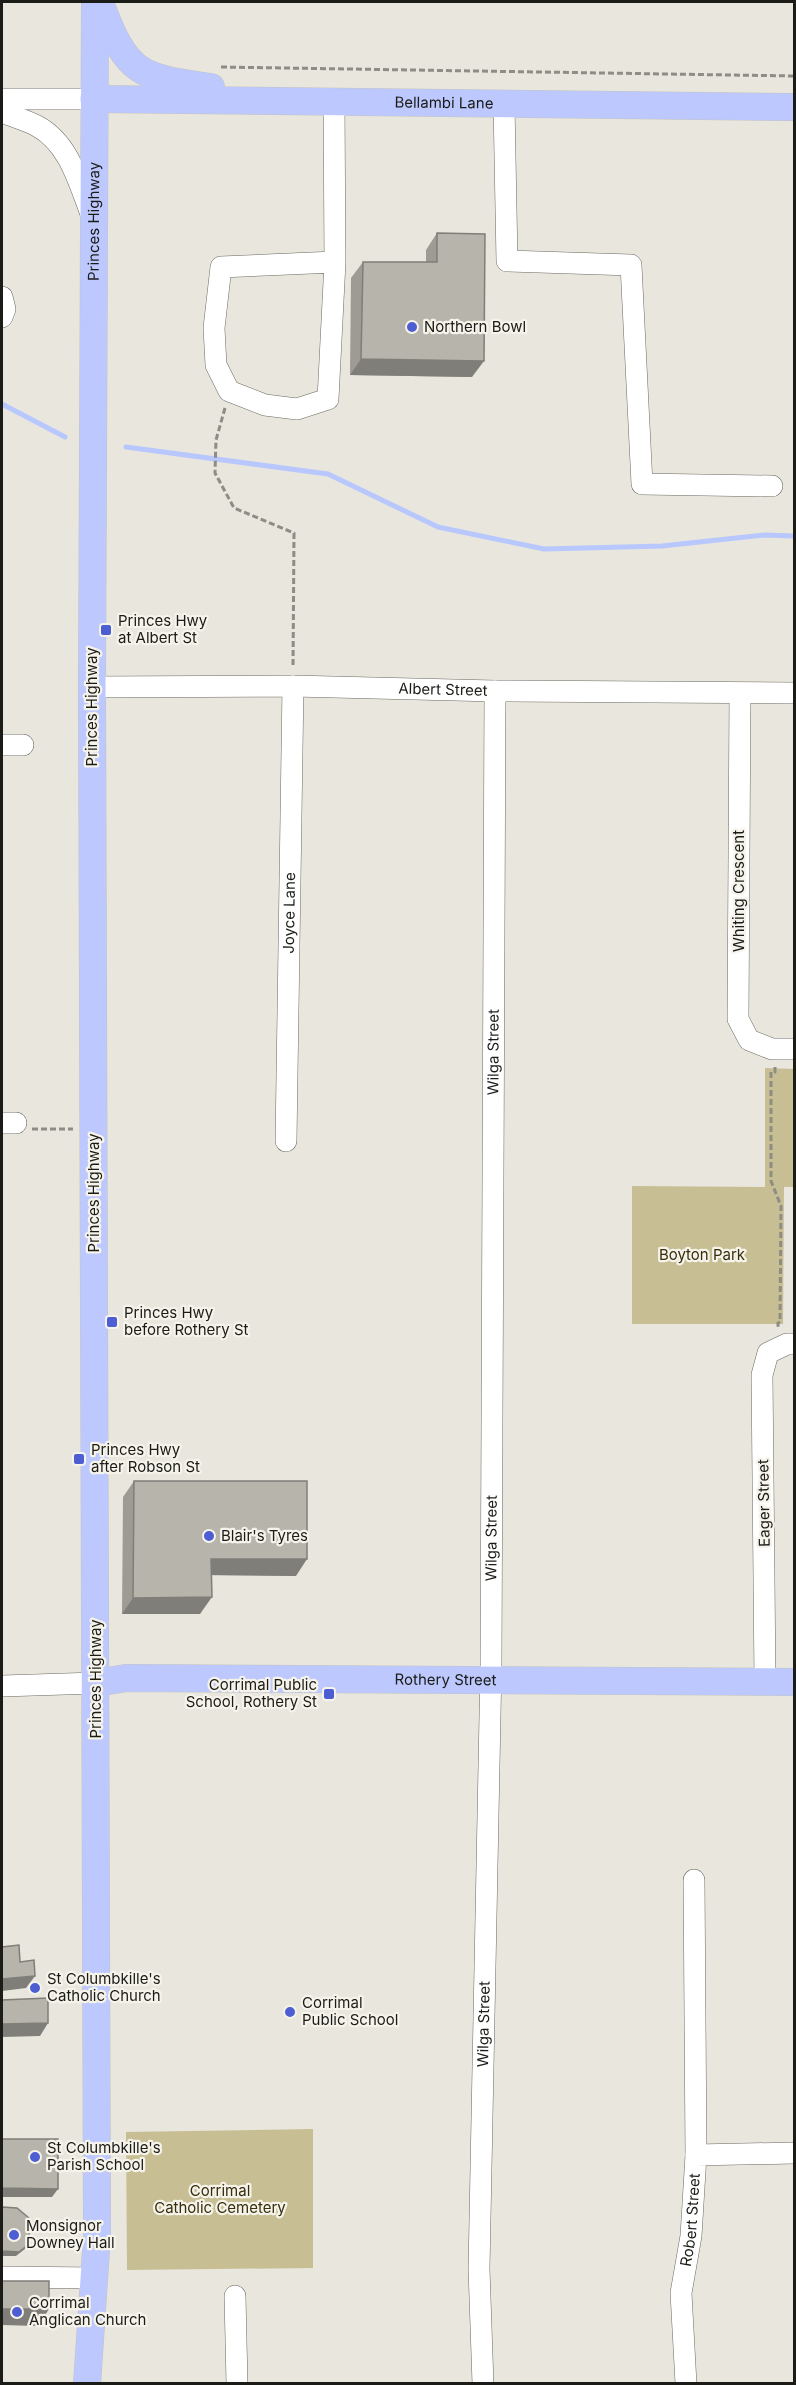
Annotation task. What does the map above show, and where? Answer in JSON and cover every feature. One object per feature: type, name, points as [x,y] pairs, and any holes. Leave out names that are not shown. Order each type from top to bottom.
[{"type":"main road","name":"Princes Highway","points":[[87,2384],[96,2278],[92,687],[95,2]]},
{"type":"main road","points":[[100,2],[114,40],[121,51],[134,66],[148,74],[200,85],[327,102]]},
{"type":"main road","name":"Bellambi Lane","points":[[94,99],[795,107]]},
{"type":"main road","name":"Rothery Street","points":[[96,1683],[126,1678],[795,1682]]},
{"type":"street","points":[[2,99],[94,99]]},
{"type":"street","points":[[327,102],[335,262],[328,399],[297,409],[264,405],[229,391],[216,365],[214,328],[221,267],[335,262]]},
{"type":"street","points":[[504,104],[507,261],[631,265],[642,484],[772,486]]},
{"type":"street","points":[[2,112],[37,126],[53,139],[75,172],[93,220]]},
{"type":"street","points":[[2,297],[5,309],[2,317]]},
{"type":"street","name":"Albert Street","points":[[92,687],[293,686],[495,691],[795,693]]},
{"type":"street","name":"Joyce Lane","points":[[286,1141],[293,686]]},
{"type":"street","name":"Wilga Street","points":[[483,2384],[479,2269],[490,1681],[495,691]]},
{"type":"street","name":"Whiting Crescent","points":[[740,693],[738,1018],[748,1040],[784,1049]]},
{"type":"street","points":[[2,745],[23,745]]},
{"type":"street","name":"Eager Street","points":[[765,1681],[762,1375],[768,1353],[787,1344],[787,1339]]},
{"type":"street","points":[[2,1686],[96,1683]]},
{"type":"street","points":[[694,1880],[696,2155]]},
{"type":"street","name":"Robert Street","points":[[686,2384],[681,2293],[691,2236],[696,2155],[795,2153]]},
{"type":"street","points":[[2,2277],[96,2278]]},
{"type":"street","points":[[235,2296],[237,2384]]},
{"type":"path","points":[[220,67],[795,76]]},
{"type":"path","points":[[229,391],[216,440],[215,473],[234,508],[294,533],[293,686]]},
{"type":"path","points":[[784,1049],[775,1072],[771,1072],[771,1181],[781,1206],[780,1322],[778,1323],[787,1339]]},
{"type":"path","points":[[16,1125],[75,1129]]},
{"type":"green space","name":"Boyton Park","points":[[765,1068],[794,1069],[794,1187],[784,1187],[783,1324],[632,1324],[632,1186],[765,1187]]},
{"type":"green space","name":"Corrimal Catholic Cemetery","points":[[313,2129],[313,2268],[127,2270],[126,2132]]},
{"type":"building","name":"Northern Bowl","points":[[437,233],[485,234],[484,361],[361,359],[363,262],[437,262]]},
{"type":"building","name":"Blair's Tyres","points":[[134,1481],[307,1481],[307,1559],[211,1559],[212,1597],[133,1598]]},
{"type":"building","points":[[19,1945],[20,1962],[34,1960],[35,1976],[2,1979],[2,1947]]},
{"type":"building","points":[[48,1998],[48,2023],[2,2024],[2,2000]]},
{"type":"building","points":[[2,2139],[58,2139],[58,2189],[2,2188]]},
{"type":"building","name":"Monsignor Downey Hall","points":[[2,2207],[17,2208],[29,2218],[29,2244],[19,2252],[2,2251]]},
{"type":"building","points":[[2,2281],[49,2281],[49,2309],[2,2309]]},
{"type":"waterway","points":[[2,404],[65,437]]},
{"type":"waterway","points":[[126,447],[328,474],[438,527],[544,549],[662,546],[765,535],[794,536]]},
{"type":"place","name":"Northern Bowl","points":[[412,327]]},
{"type":"place","name":"Princes Hwy at Albert St","points":[[106,630]]},
{"type":"place","name":"Princes Hwy before Rothery St","points":[[112,1322]]},
{"type":"place","name":"Princes Hwy after Robson St","points":[[79,1459]]},
{"type":"place","name":"Blair's Tyres","points":[[209,1536]]},
{"type":"place","name":"Corrimal Public School, Rothery St","points":[[329,1694]]},
{"type":"place","name":"St Columbkille's Catholic Church","points":[[35,1988]]},
{"type":"place","name":"Corrimal Public School","points":[[290,2012]]},
{"type":"place","name":"St Columbkille's Parish School","points":[[35,2157]]},
{"type":"place","name":"Monsignor Downey Hall","points":[[14,2235]]},
{"type":"place","name":"Corrimal Anglican Church","points":[[17,2312]]}]
